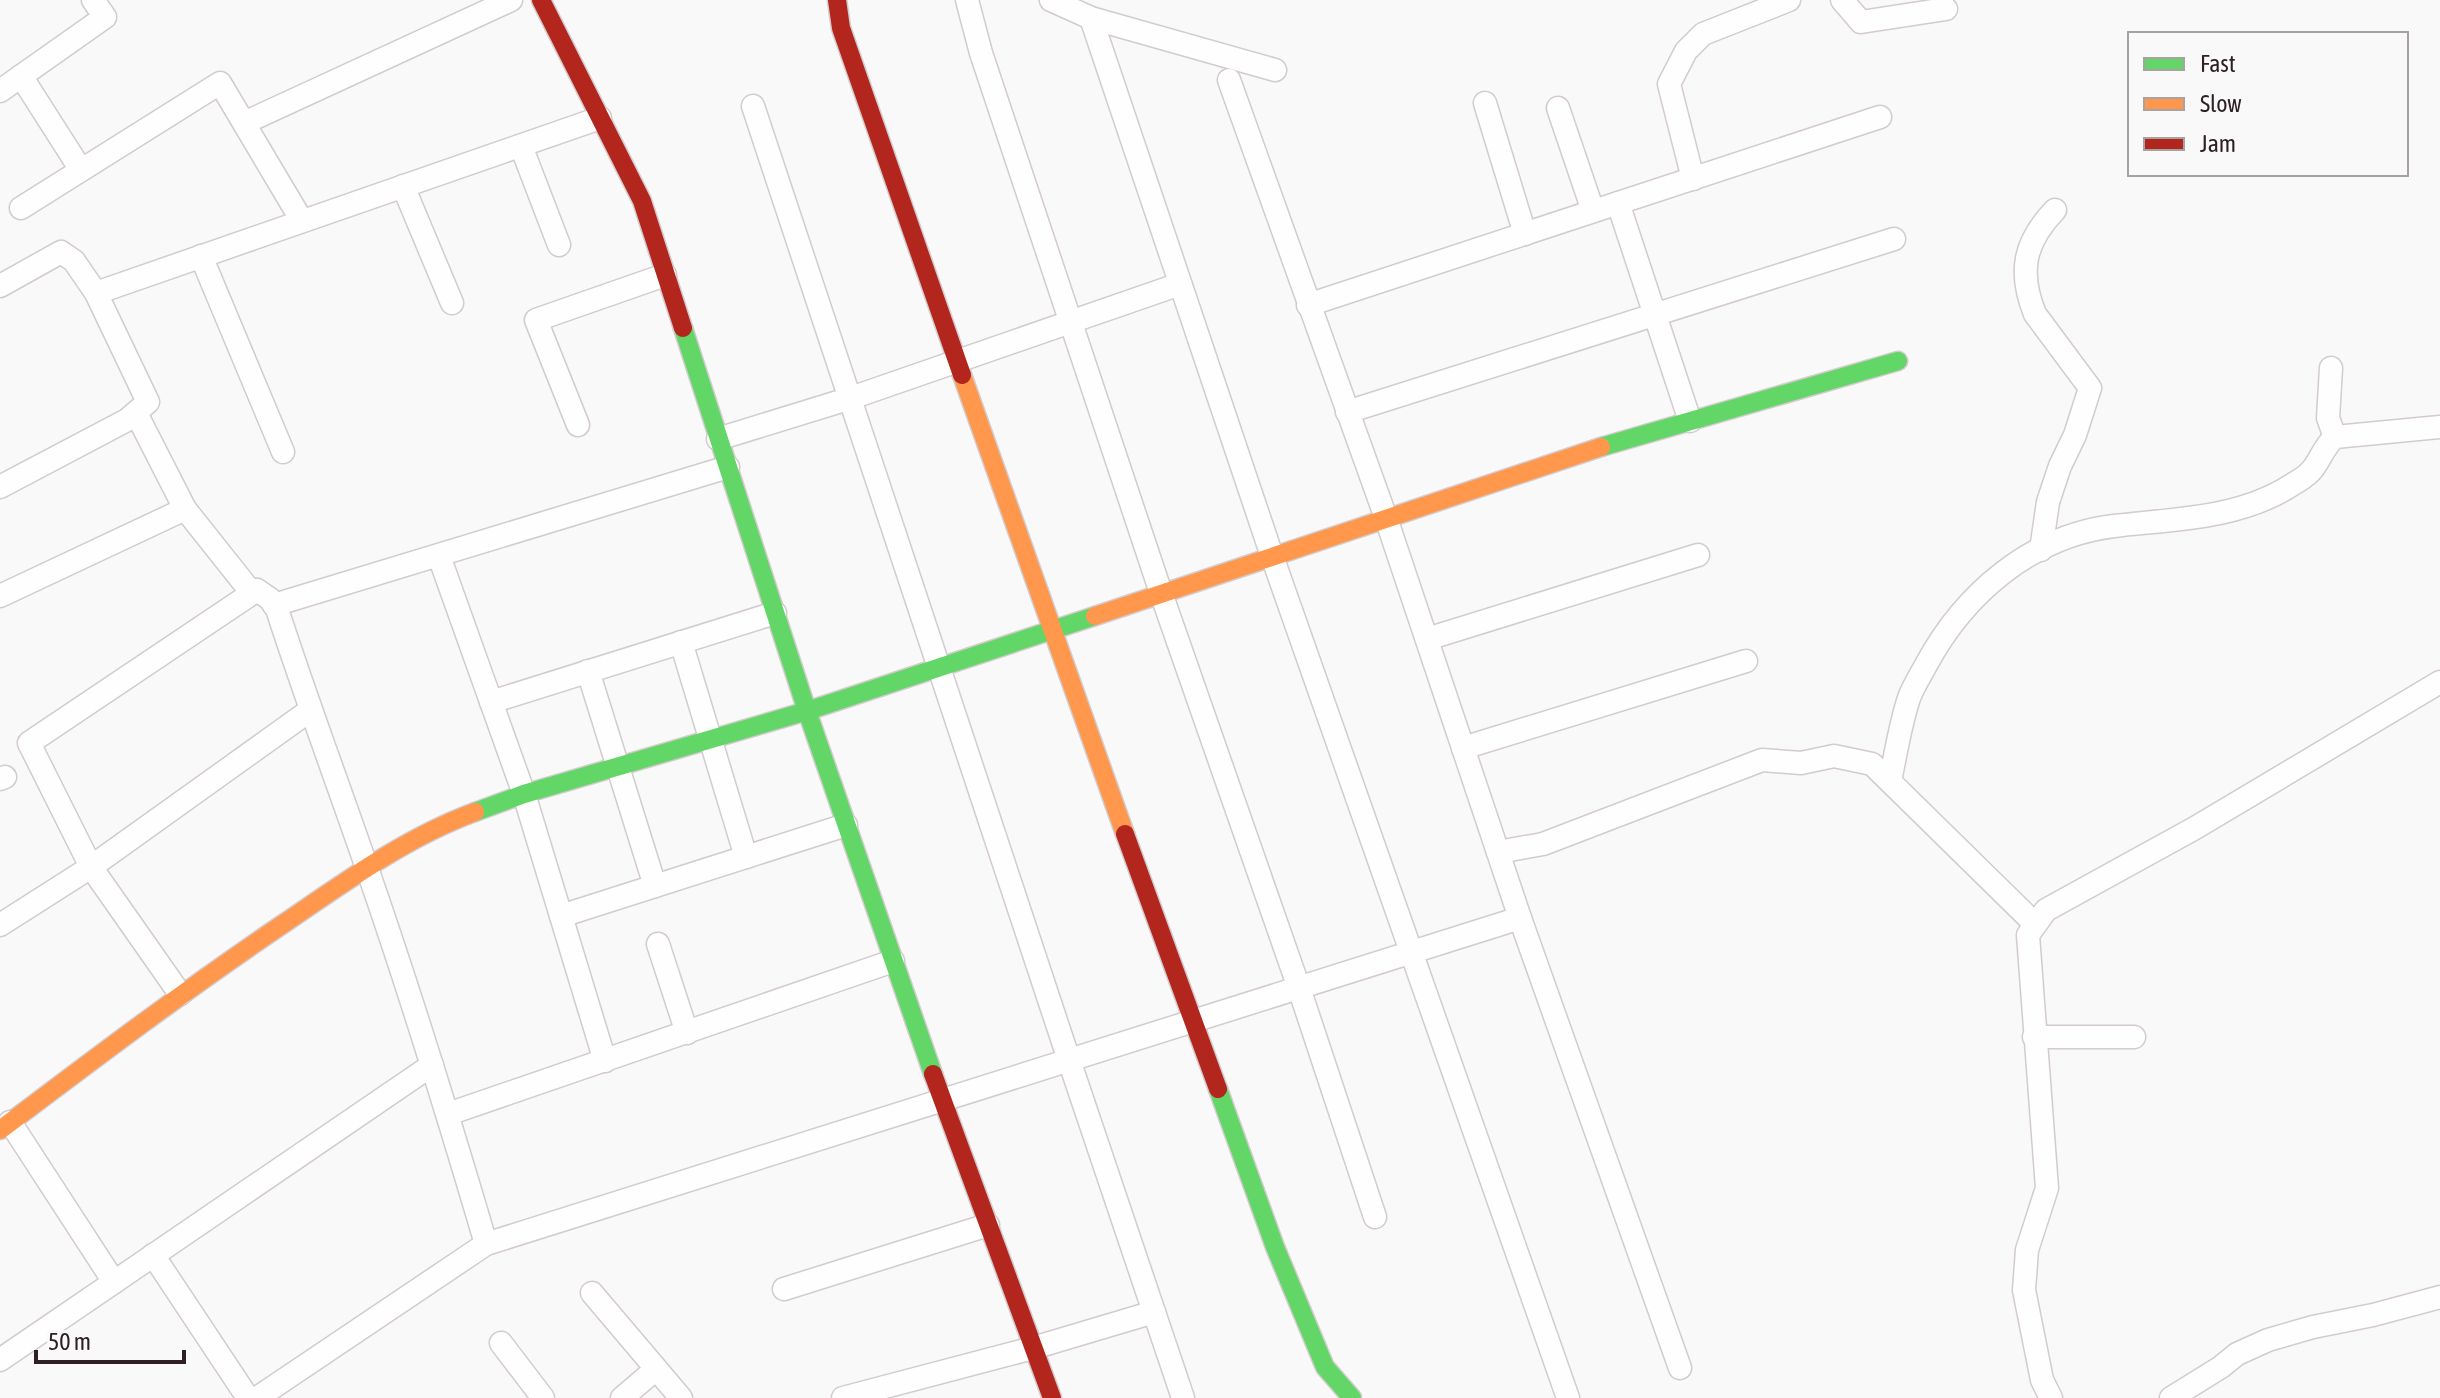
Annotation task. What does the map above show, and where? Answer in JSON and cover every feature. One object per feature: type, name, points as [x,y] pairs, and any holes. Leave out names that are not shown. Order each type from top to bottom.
[{"type":"street","points":[[0,91],[105,17],[93,0]]},
{"type":"street","points":[[244,123],[511,0]]},
{"type":"street","points":[[541,0],[642,201],[846,825],[942,1100],[1052,1398]]},
{"type":"street","points":[[837,0],[841,28],[1051,629],[1275,1247],[1325,1367],[1352,1398]]},
{"type":"street","points":[[967,0],[981,53],[1161,593],[1375,1217]]},
{"type":"street","points":[[1693,179],[1669,84],[1686,51],[1703,34],[1789,0]]},
{"type":"street","points":[[1842,0],[1861,22],[1946,9]]},
{"type":"street","points":[[1057,1],[1091,18],[1275,70]]},
{"type":"street","points":[[1091,18],[1272,556],[1568,1398]]},
{"type":"street","points":[[21,76],[81,170]]},
{"type":"street","points":[[1229,80],[1386,518],[1520,918],[1680,1368]]},
{"type":"street","points":[[21,208],[220,83],[302,221]]},
{"type":"street","points":[[1485,103],[1525,234]]},
{"type":"street","points":[[753,106],[1183,1398]]},
{"type":"street","points":[[1558,108],[1593,211]]},
{"type":"street","points":[[1308,305],[1880,117]]},
{"type":"street","points":[[96,293],[600,118]]},
{"type":"street","points":[[521,146],[559,245]]},
{"type":"street","points":[[403,186],[452,303]]},
{"type":"street","points":[[1618,203],[1690,421]]},
{"type":"street","points":[[2041,550],[2048,502],[2090,388],[2035,314],[2029,300],[2025,270],[2027,254],[2038,227],[2055,210]]},
{"type":"street","points":[[1347,412],[1894,239]]},
{"type":"street","points":[[0,286],[61,252],[74,261],[96,293],[148,402],[127,420],[0,487]]},
{"type":"street","points":[[201,256],[283,452]]},
{"type":"street","points":[[578,425],[536,320],[665,275]]},
{"type":"street","points":[[718,439],[851,398],[1180,284]]},
{"type":"street","points":[[114,1282],[5,1126],[180,994],[366,867],[450,821],[524,794],[712,740],[941,668],[1614,443],[1898,361]]},
{"type":"street","points":[[2331,368],[2328,418],[2335,437]]},
{"type":"street","points":[[136,413],[185,509],[251,592]]},
{"type":"street","points":[[1890,781],[1910,695],[1943,634],[2000,573],[2059,540],[2086,532],[2114,526],[2159,524],[2255,504],[2311,471],[2327,444],[2335,437],[2440,427]]},
{"type":"street","points":[[274,605],[728,467]]},
{"type":"street","points":[[0,596],[185,509]]},
{"type":"street","points":[[1427,639],[1698,555]]},
{"type":"street","points":[[439,556],[524,794],[605,1061]]},
{"type":"street","points":[[180,994],[91,867],[29,743],[257,590],[274,605],[366,867],[448,1114],[486,1244]]},
{"type":"street","points":[[491,702],[775,613]]},
{"type":"street","points":[[681,642],[746,857]]},
{"type":"street","points":[[1463,748],[1746,661]]},
{"type":"street","points":[[588,671],[655,886]]},
{"type":"street","points":[[2051,1398],[2042,1380],[2024,1290],[2027,1250],[2047,1188],[2028,935],[2046,910],[2195,828],[2440,682]]},
{"type":"street","points":[[0,925],[91,867],[309,711]]},
{"type":"street","points":[[1498,852],[1543,844],[1762,760],[1801,763],[1834,756],[1872,764],[2035,924]]},
{"type":"street","points":[[561,916],[846,825]]},
{"type":"street","points":[[257,1398],[486,1244],[1520,918]]},
{"type":"street","points":[[658,944],[687,1033]]},
{"type":"street","points":[[448,1114],[893,961]]},
{"type":"street","points":[[2034,1037],[2134,1037]]},
{"type":"street","points":[[0,1360],[432,1065]]},
{"type":"street","points":[[784,1289],[988,1225]]},
{"type":"street","points":[[153,1255],[248,1398]]},
{"type":"street","points":[[592,1293],[681,1398]]},
{"type":"street","points":[[2171,1398],[2237,1354],[2268,1340],[2440,1297]]},
{"type":"street","points":[[843,1398],[1033,1348],[1154,1312]]},
{"type":"street","points":[[501,1343],[543,1398]]},
{"type":"street","points":[[622,1398],[656,1369]]},
{"type":"traffic: fast","points":[[683,328],[807,711],[933,1074]]},
{"type":"traffic: fast","points":[[1601,447],[1898,361]]},
{"type":"traffic: fast","points":[[475,812],[524,794],[807,711],[1095,616]]},
{"type":"traffic: fast","points":[[1218,1089],[1275,1247],[1325,1367],[1352,1398]]},
{"type":"traffic: slow","points":[[962,375],[1125,834]]},
{"type":"traffic: slow","points":[[1095,616],[1601,447]]},
{"type":"traffic: slow","points":[[0,1130],[177,998],[331,891],[401,847],[475,812]]},
{"type":"traffic: jam","points":[[541,0],[642,201],[683,328]]},
{"type":"traffic: jam","points":[[837,0],[841,28],[962,375]]},
{"type":"traffic: jam","points":[[1125,834],[1218,1089]]},
{"type":"traffic: jam","points":[[933,1074],[1052,1398]]}]
